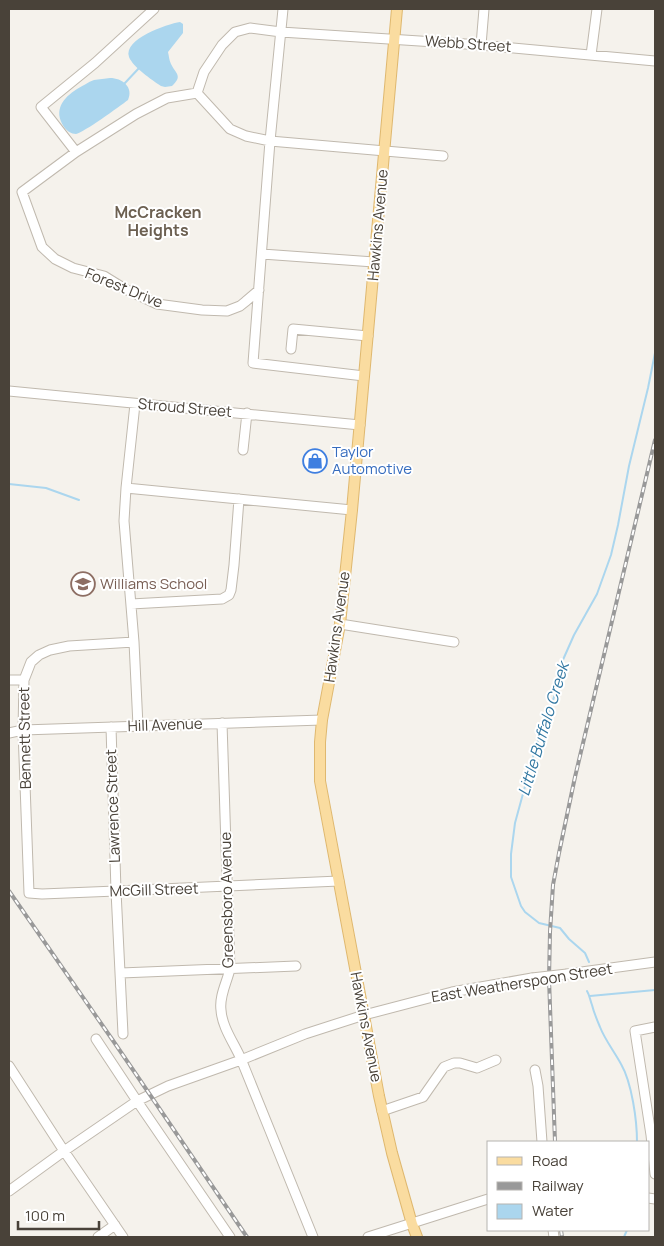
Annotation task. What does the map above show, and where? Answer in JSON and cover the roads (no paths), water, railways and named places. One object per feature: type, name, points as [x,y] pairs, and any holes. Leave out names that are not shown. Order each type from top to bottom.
[{"type":"main road","name":"Hawkins Avenue","points":[[397,9],[352,510],[340,624],[322,720],[320,781],[382,1111],[392,1153],[417,1237]]},
{"type":"street","points":[[154,9],[95,63],[41,107],[76,152],[136,114],[167,98],[197,93],[230,129],[246,136],[270,141],[443,156]]},
{"type":"street","points":[[283,9],[270,141],[253,363],[364,376]]},
{"type":"street","points":[[481,45],[484,9]]},
{"type":"street","points":[[592,55],[597,9]]},
{"type":"street","name":"Webb Street","points":[[197,93],[204,72],[222,45],[235,32],[250,28],[281,32],[481,45],[655,61]]},
{"type":"street","name":"Forest Drive","points":[[76,152],[22,192],[42,247],[55,259],[74,268],[104,276],[125,289],[157,304],[227,311],[240,306],[259,290]]},
{"type":"street","points":[[262,254],[374,262]]},
{"type":"street","points":[[290,349],[293,329],[368,336]]},
{"type":"street","name":"Stroud Street","points":[[9,391],[360,424]]},
{"type":"street","points":[[135,404],[124,521],[134,642],[138,726]]},
{"type":"street","points":[[243,450],[247,413]]},
{"type":"street","points":[[126,488],[352,510]]},
{"type":"street","points":[[131,604],[222,599],[229,595],[234,565],[239,500]]},
{"type":"street","points":[[340,624],[454,642]]},
{"type":"street","name":"Bennett Street","points":[[29,893],[23,730],[24,680],[30,662],[50,650],[69,646],[134,642]]},
{"type":"street","points":[[9,680],[24,680]]},
{"type":"street","name":"Hill Avenue","points":[[9,733],[23,730],[322,720]]},
{"type":"street","name":"Greensboro Avenue","points":[[222,723],[230,969],[220,1002],[221,1012],[313,1237]]},
{"type":"street","name":"Lawrence Street","points":[[111,727],[123,1034]]},
{"type":"street","name":"McGill Street","points":[[29,893],[42,894],[339,881]]},
{"type":"street","name":"East Weatherspoon Street","points":[[9,1191],[137,1101],[168,1086],[241,1060],[305,1034],[364,1015],[452,992],[532,978],[655,962]]},
{"type":"street","points":[[120,973],[296,966]]},
{"type":"street","points":[[655,1027],[635,1031],[653,1135],[655,1174]]},
{"type":"street","points":[[96,1039],[230,1237]]},
{"type":"street","points":[[382,1111],[423,1097],[444,1067],[460,1063],[477,1068],[496,1060]]},
{"type":"street","points":[[9,1066],[123,1237]]},
{"type":"street","points":[[534,1070],[538,1086],[542,1141]]},
{"type":"street","points":[[9,1086],[18,1080]]},
{"type":"street","points":[[368,1237],[487,1199]]},
{"type":"street","points":[[98,1237],[115,1225]]},
{"type":"water","points":[[180,22],[183,24],[183,33],[168,52],[170,62],[178,77],[172,86],[161,86],[134,65],[129,57],[129,50],[133,44],[147,34]]},
{"type":"water","points":[[110,78],[126,84],[129,91],[128,100],[80,132],[74,134],[68,131],[64,127],[59,115],[64,100],[77,89],[94,80]]},
{"type":"waterway","points":[[124,84],[140,67]]},
{"type":"waterway","name":"Little Buffalo Creek","points":[[589,962],[585,953],[560,928],[539,923],[525,912],[511,877],[511,854],[515,823],[536,746],[558,685],[558,673],[574,635],[597,594],[611,555],[655,353]]},
{"type":"waterway","points":[[9,484],[46,488],[79,500]]},
{"type":"waterway","points":[[590,996],[655,990]]},
{"type":"waterway","name":"Little Buffalo Creek","points":[[587,991],[602,1032],[621,1064],[628,1081],[635,1113],[637,1141]]},
{"type":"waterway","name":"Little Buffalo Creek","points":[[624,1237],[627,1231]]},
{"type":"railway","points":[[555,1141],[549,979],[553,885],[575,777],[655,440]]},
{"type":"railway","points":[[9,891],[247,1237]]},
{"type":"railway","points":[[561,1231],[562,1237]]},
{"type":"place","name":"Taylor Automotive","points":[[315,461]]},
{"type":"place","name":"Williams School","points":[[83,584]]},
{"type":"district","name":"McCracken Heights","points":[[158,221]]}]
